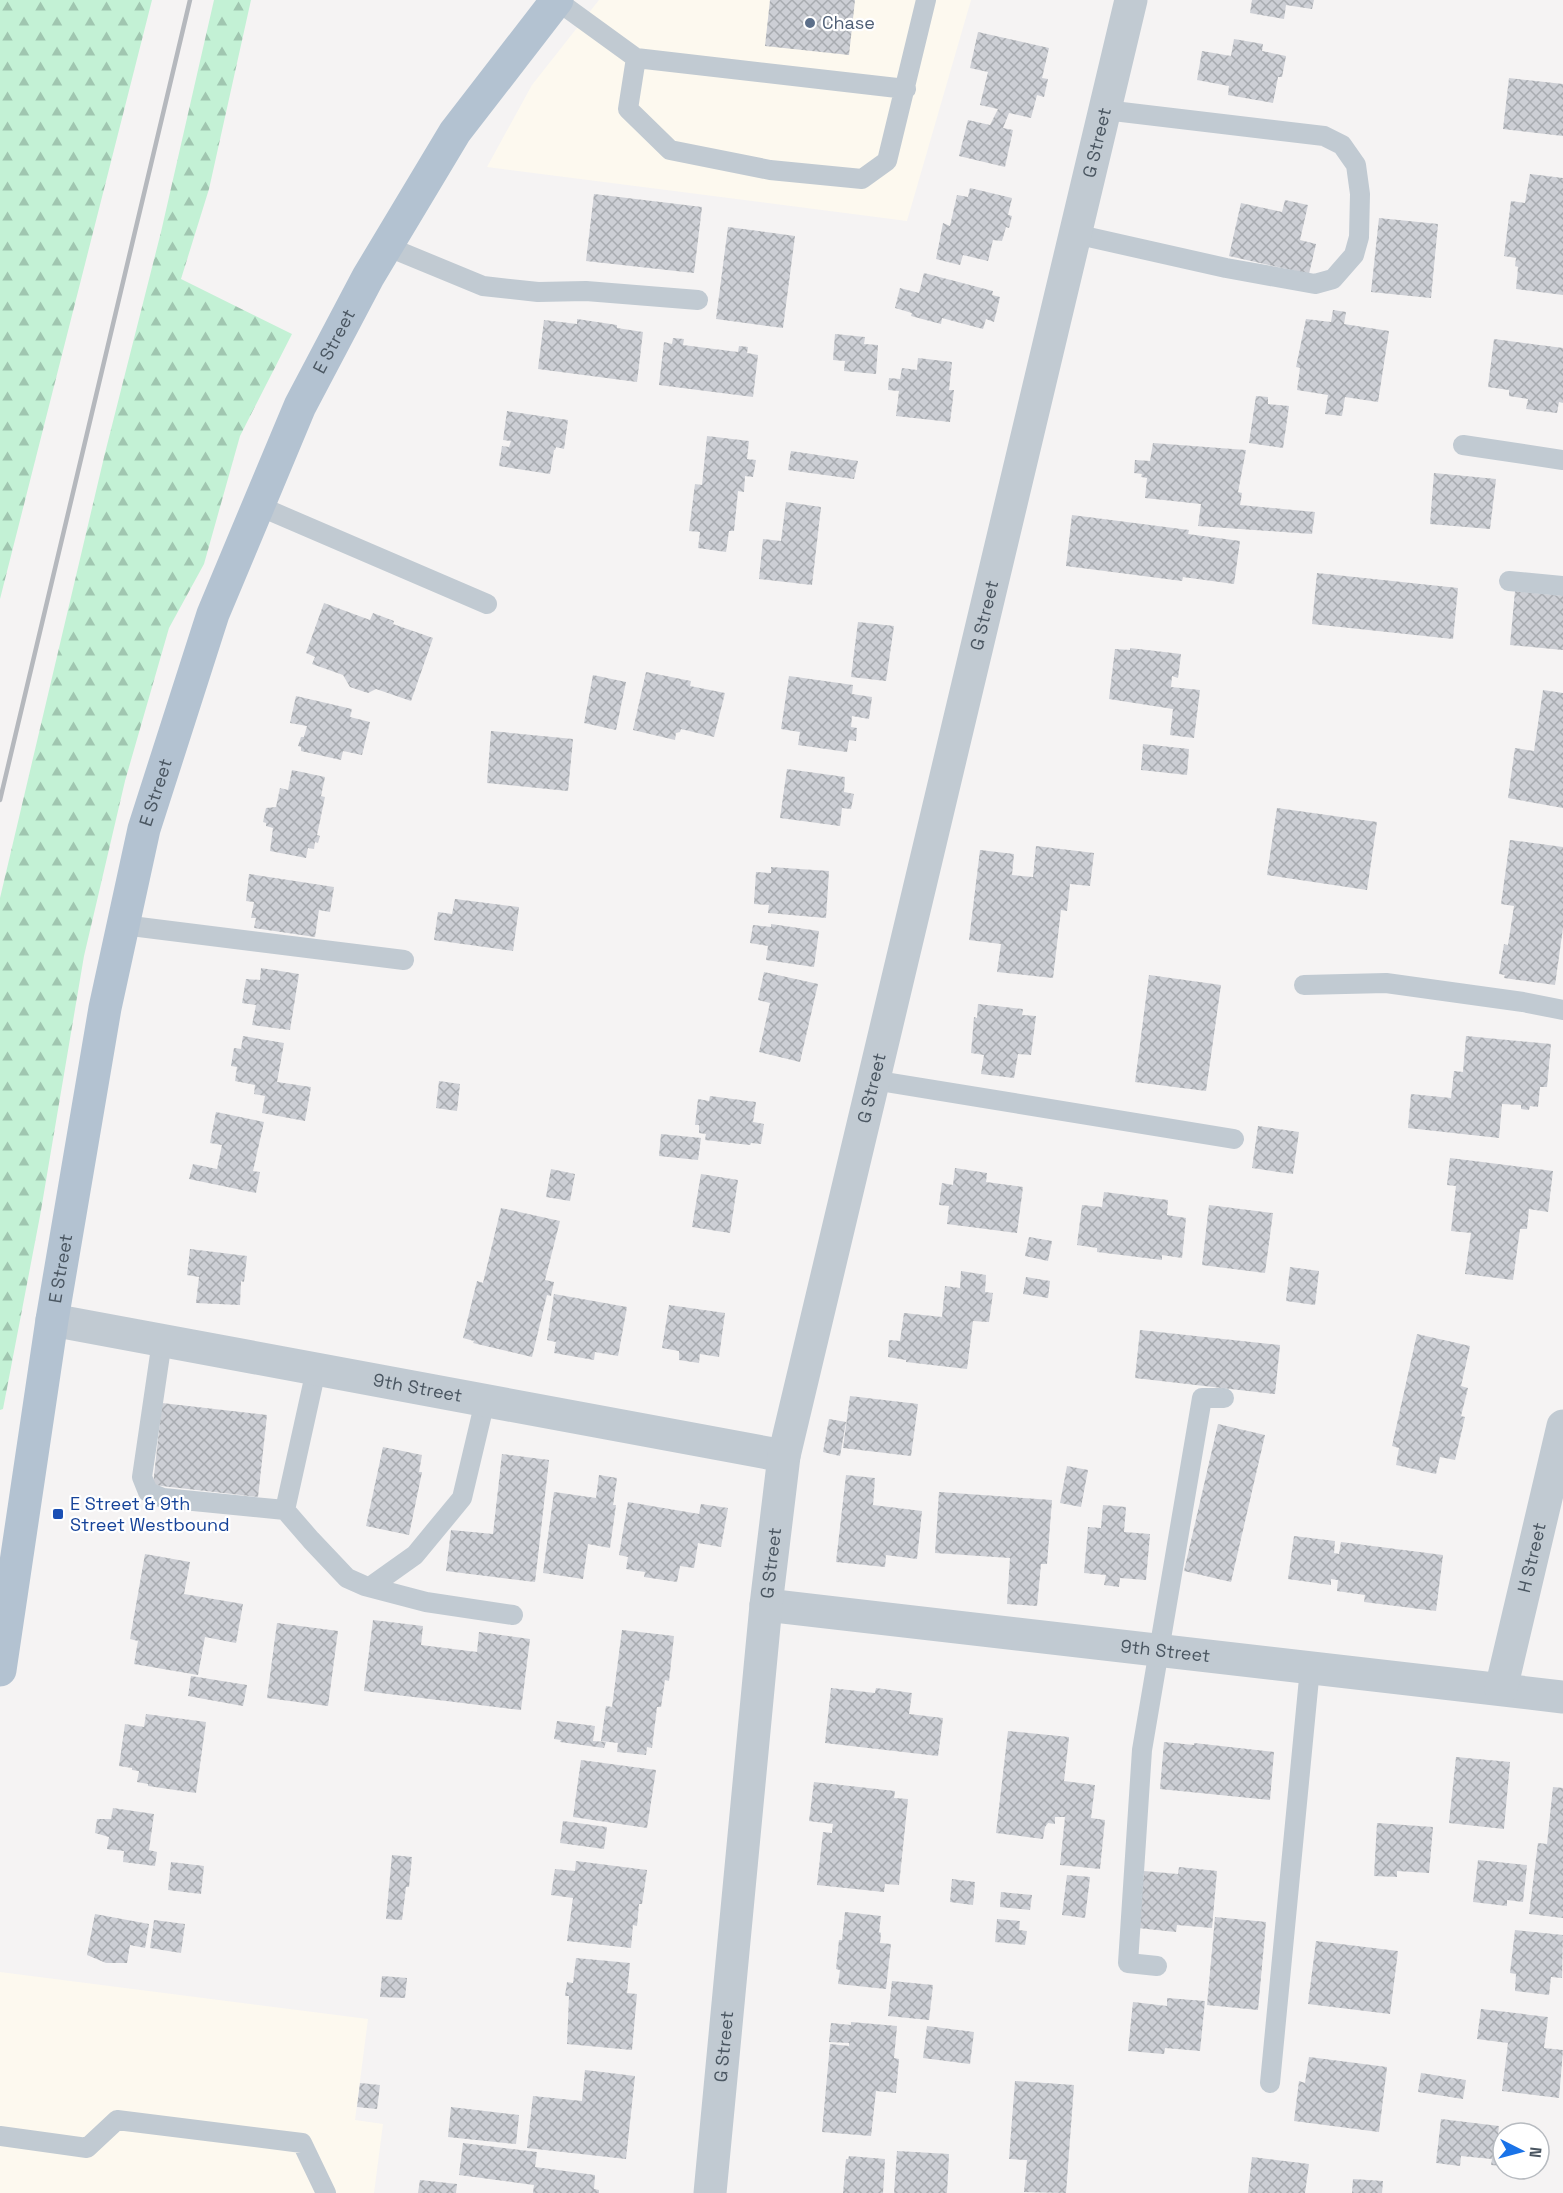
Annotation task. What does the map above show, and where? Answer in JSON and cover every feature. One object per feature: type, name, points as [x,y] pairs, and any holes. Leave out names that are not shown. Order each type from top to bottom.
[{"type":"main road","name":"E Street","points":[[0,1670],[52,1320],[105,1008],[144,830],[213,614],[300,406],[386,246],[455,132],[557,0]]},
{"type":"street","name":"G Street","points":[[710,2193],[766,1605],[784,1456],[1131,0]]},
{"type":"street","name":"9th Street","points":[[52,1320],[784,1456]]},
{"type":"street","name":"H Street","points":[[1501,1689],[1563,1426]]},
{"type":"street","name":"9th Street","points":[[766,1605],[1563,1697]]},
{"type":"lane","points":[[557,0],[636,58],[906,89]]},
{"type":"lane","points":[[636,58],[628,109],[670,150],[770,170],[862,179],[887,161],[926,0]]},
{"type":"lane","points":[[1075,234],[1226,268],[1315,284],[1333,279],[1354,255],[1359,237],[1360,194],[1356,165],[1342,145],[1324,136],[1104,110]]},
{"type":"lane","points":[[386,246],[483,286],[538,292],[586,291],[698,300]]},
{"type":"lane","points":[[1463,445],[1563,460]]},
{"type":"lane","points":[[259,506],[487,604]]},
{"type":"lane","points":[[1509,581],[1563,586]]},
{"type":"lane","points":[[123,925],[404,960]]},
{"type":"lane","points":[[1304,985],[1386,983],[1523,1002],[1563,1010]]},
{"type":"lane","points":[[873,1080],[1234,1139]]},
{"type":"lane","points":[[162,1341],[142,1477],[148,1492],[163,1498],[285,1510],[347,1578],[370,1587],[426,1602],[513,1615]]},
{"type":"lane","points":[[285,1510],[316,1370]]},
{"type":"lane","points":[[1157,1966],[1128,1963],[1142,1750],[1202,1398],[1224,1398]]},
{"type":"lane","points":[[370,1587],[415,1555],[462,1498],[485,1401]]},
{"type":"lane","points":[[1270,2083],[1310,1668]]},
{"type":"lane","points":[[0,2136],[87,2148],[117,2120],[302,2143],[326,2193]]},
{"type":"shaded area","points":[[599,0],[971,0],[907,221],[487,167],[532,85]]},
{"type":"shaded area","points":[[0,1972],[368,2019],[355,2120],[383,2124],[374,2193],[0,2193]]},
{"type":"green space","points":[[0,0],[152,0],[0,599]]},
{"type":"green space","points":[[214,0],[251,0],[209,189],[181,279],[292,334],[240,436],[204,564],[169,628],[125,781],[84,956],[40,1216],[3,1409],[0,1410],[0,898],[105,453],[161,232]]},
{"type":"building","name":"Chase","points":[[770,0],[855,0],[849,55],[765,46]]},
{"type":"building","points":[[1252,0],[1314,0],[1312,9],[1286,5],[1284,19],[1250,13]]},
{"type":"building","points":[[978,32],[1049,48],[1042,78],[1048,79],[1044,97],[1037,95],[1031,118],[1009,113],[1003,128],[1013,130],[1005,167],[959,156],[968,120],[990,125],[998,109],[980,105],[988,72],[970,68]]},
{"type":"building","points":[[1234,39],[1263,44],[1262,51],[1286,56],[1282,77],[1278,77],[1273,103],[1228,95],[1229,86],[1197,80],[1202,51],[1231,56]]},
{"type":"building","points":[[1509,78],[1563,84],[1563,136],[1503,129]]},
{"type":"building","points":[[1530,174],[1563,178],[1563,295],[1516,289],[1518,267],[1515,266],[1516,258],[1504,256],[1511,201],[1525,203]]},
{"type":"building","points":[[970,188],[1012,198],[1008,215],[1012,216],[1009,228],[1006,227],[1002,241],[993,240],[988,261],[963,255],[960,265],[936,259],[943,223],[950,226],[957,195],[968,197]]},
{"type":"building","points":[[594,194],[702,207],[694,273],[586,261]]},
{"type":"building","points":[[1285,200],[1308,205],[1300,240],[1316,244],[1309,274],[1229,256],[1241,203],[1282,212]]},
{"type":"building","points":[[1379,218],[1438,224],[1431,298],[1371,292]]},
{"type":"building","points":[[728,227],[795,236],[783,328],[716,319]]},
{"type":"building","points":[[924,273],[993,291],[992,295],[1000,297],[994,322],[986,319],[983,329],[942,318],[941,324],[911,316],[912,313],[895,308],[900,288],[919,293]]},
{"type":"building","points":[[1333,310],[1346,312],[1344,324],[1389,331],[1378,402],[1345,397],[1342,416],[1325,414],[1328,395],[1297,390],[1300,368],[1296,367],[1306,319],[1331,322]]},
{"type":"building","points":[[577,319],[617,325],[617,328],[643,332],[637,382],[538,369],[544,320],[577,324]]},
{"type":"building","points":[[835,334],[865,337],[864,344],[878,345],[876,374],[844,371],[845,361],[833,360]]},
{"type":"building","points":[[673,338],[684,339],[683,345],[738,352],[739,346],[748,347],[747,353],[758,355],[753,397],[659,385],[664,342],[672,344]]},
{"type":"building","points":[[1494,339],[1563,348],[1563,403],[1559,402],[1557,413],[1526,409],[1528,399],[1509,396],[1509,390],[1488,387]]},
{"type":"building","points":[[918,358],[952,362],[949,390],[954,390],[950,422],[896,416],[899,391],[888,390],[889,378],[900,379],[902,368],[917,370]]},
{"type":"building","points":[[1256,396],[1268,397],[1268,404],[1289,406],[1283,448],[1249,443]]},
{"type":"building","points":[[507,411],[568,420],[564,449],[556,447],[554,450],[550,474],[499,466],[502,446],[509,447],[511,441],[503,440]]},
{"type":"building","points":[[707,436],[749,441],[747,459],[756,460],[753,477],[745,476],[744,492],[738,491],[734,531],[729,531],[726,552],[698,548],[700,532],[689,531],[695,484],[702,485]]},
{"type":"building","points":[[1153,443],[1246,450],[1238,492],[1242,493],[1240,505],[1315,512],[1312,534],[1198,526],[1201,504],[1145,498],[1147,478],[1141,477],[1142,474],[1134,473],[1135,460],[1150,461]]},
{"type":"building","points":[[791,451],[858,461],[854,479],[788,470]]},
{"type":"building","points":[[1434,473],[1496,479],[1490,529],[1430,524]]},
{"type":"building","points":[[786,502],[821,507],[812,585],[759,579],[763,539],[781,541]]},
{"type":"building","points":[[1072,515],[1189,530],[1188,534],[1240,541],[1234,584],[1183,577],[1182,581],[1066,566]]},
{"type":"building","points":[[1317,573],[1458,588],[1453,639],[1312,624]]},
{"type":"building","points":[[1515,591],[1563,596],[1563,650],[1510,645]]},
{"type":"building","points":[[324,603],[370,620],[373,613],[394,621],[393,624],[433,638],[411,701],[376,689],[368,693],[350,687],[343,675],[312,664],[315,657],[306,653]]},
{"type":"building","points":[[858,622],[894,626],[886,681],[851,677]]},
{"type":"building","points":[[1130,648],[1181,654],[1178,678],[1172,676],[1171,687],[1200,690],[1194,738],[1170,735],[1173,709],[1109,699],[1115,649],[1130,650]]},
{"type":"building","points":[[646,672],[691,681],[690,686],[725,693],[714,737],[681,729],[676,733],[675,740],[633,730]]},
{"type":"building","points":[[593,675],[626,682],[616,730],[584,723]]},
{"type":"building","points":[[789,676],[853,685],[852,694],[872,697],[869,719],[852,716],[851,727],[857,728],[856,741],[849,740],[847,752],[798,745],[800,732],[781,729]]},
{"type":"building","points":[[1543,690],[1563,693],[1563,808],[1508,798],[1515,748],[1534,751]]},
{"type":"building","points":[[296,696],[352,709],[350,717],[370,722],[362,755],[343,751],[341,760],[301,751],[301,747],[298,746],[307,726],[290,723]]},
{"type":"building","points":[[491,731],[573,739],[568,791],[487,783]]},
{"type":"building","points":[[1143,744],[1189,749],[1187,775],[1141,770]]},
{"type":"building","points":[[787,769],[845,777],[844,792],[854,794],[851,809],[842,808],[840,826],[780,818]]},
{"type":"building","points":[[292,770],[325,777],[321,796],[325,797],[317,835],[320,836],[318,843],[315,842],[314,849],[308,848],[306,858],[270,851],[273,828],[266,826],[263,822],[266,808],[276,807],[280,788],[288,790]]},
{"type":"building","points":[[1277,808],[1377,822],[1367,890],[1267,875]]},
{"type":"building","points":[[1510,840],[1563,847],[1563,928],[1555,985],[1504,978],[1505,975],[1499,974],[1504,944],[1508,945],[1514,906],[1501,904]]},
{"type":"building","points":[[1036,846],[1094,853],[1090,886],[1070,884],[1067,911],[1061,910],[1053,978],[997,972],[1001,944],[969,940],[980,850],[1014,854],[1012,875],[1033,877]]},
{"type":"building","points":[[771,867],[829,871],[826,918],[768,913],[769,905],[754,904],[756,872],[771,873]]},
{"type":"building","points":[[249,874],[334,887],[330,912],[319,910],[315,937],[254,928],[256,918],[251,918],[254,902],[246,901]]},
{"type":"building","points":[[455,899],[519,907],[513,951],[434,940],[438,912],[452,914]]},
{"type":"building","points":[[771,924],[819,931],[814,967],[766,960],[768,946],[750,943],[753,925],[771,927]]},
{"type":"building","points":[[261,968],[299,974],[290,1030],[252,1025],[256,1005],[242,1003],[246,979],[260,980]]},
{"type":"building","points":[[764,972],[818,984],[800,1062],[759,1052],[770,1003],[758,1000]]},
{"type":"building","points":[[1149,975],[1221,985],[1206,1091],[1135,1082]]},
{"type":"building","points":[[978,1004],[1023,1009],[1022,1015],[1036,1016],[1031,1055],[1018,1054],[1014,1078],[981,1074],[984,1055],[971,1053],[974,1017],[977,1018]]},
{"type":"building","points":[[243,1036],[284,1043],[277,1082],[311,1087],[305,1121],[262,1113],[265,1096],[254,1094],[255,1085],[235,1081],[237,1067],[231,1066],[234,1048],[241,1049]]},
{"type":"building","points":[[1466,1036],[1551,1044],[1547,1087],[1540,1087],[1538,1107],[1530,1106],[1529,1110],[1521,1109],[1521,1105],[1502,1104],[1499,1138],[1408,1128],[1411,1094],[1451,1098],[1454,1071],[1463,1072]]},
{"type":"building","points":[[439,1081],[460,1084],[457,1111],[436,1108]]},
{"type":"building","points":[[710,1096],[756,1102],[753,1122],[764,1124],[761,1144],[705,1140],[706,1134],[699,1133],[699,1125],[695,1125],[698,1099],[709,1101]]},
{"type":"building","points":[[216,1112],[264,1122],[253,1171],[260,1172],[256,1193],[189,1179],[193,1164],[217,1169],[222,1145],[210,1143]]},
{"type":"building","points":[[1258,1126],[1299,1132],[1293,1174],[1252,1168]]},
{"type":"building","points":[[661,1134],[701,1138],[698,1160],[659,1156]]},
{"type":"building","points":[[1450,1158],[1553,1171],[1548,1212],[1529,1209],[1527,1229],[1520,1229],[1513,1280],[1465,1274],[1471,1233],[1451,1231],[1456,1186],[1447,1185]]},
{"type":"building","points":[[955,1168],[987,1173],[986,1182],[1023,1187],[1017,1233],[947,1224],[949,1206],[939,1205],[942,1183],[953,1185]]},
{"type":"building","points":[[551,1169],[575,1174],[570,1201],[546,1197]]},
{"type":"building","points":[[701,1174],[738,1180],[730,1233],[692,1227]]},
{"type":"building","points":[[1104,1192],[1168,1200],[1167,1215],[1186,1218],[1182,1258],[1162,1255],[1162,1260],[1097,1252],[1097,1248],[1077,1245],[1082,1205],[1102,1207]]},
{"type":"building","points":[[1209,1205],[1273,1213],[1265,1273],[1202,1265]]},
{"type":"building","points":[[501,1208],[560,1221],[545,1280],[554,1282],[551,1296],[547,1295],[532,1357],[473,1343],[474,1341],[463,1338],[477,1281],[483,1283]]},
{"type":"building","points":[[1029,1237],[1052,1241],[1048,1261],[1025,1256]]},
{"type":"building","points":[[190,1249],[247,1256],[244,1282],[241,1281],[240,1305],[196,1303],[199,1277],[187,1275]]},
{"type":"building","points":[[1290,1267],[1319,1271],[1315,1305],[1286,1301]]},
{"type":"building","points":[[961,1271],[986,1275],[985,1292],[993,1293],[989,1322],[973,1321],[967,1369],[906,1362],[906,1360],[888,1357],[889,1340],[900,1341],[904,1313],[942,1317],[945,1286],[960,1288]]},
{"type":"building","points":[[1026,1277],[1050,1281],[1048,1298],[1023,1294]]},
{"type":"building","points":[[554,1294],[627,1307],[618,1356],[595,1352],[594,1360],[554,1353],[556,1342],[547,1340]]},
{"type":"building","points":[[669,1305],[725,1313],[719,1357],[700,1354],[699,1363],[679,1360],[679,1351],[662,1348]]},
{"type":"building","points":[[1140,1330],[1280,1345],[1275,1394],[1135,1378]]},
{"type":"building","points":[[1417,1334],[1470,1346],[1461,1386],[1468,1388],[1461,1416],[1465,1417],[1455,1460],[1440,1457],[1436,1474],[1396,1465],[1399,1448],[1392,1446]]},
{"type":"building","points":[[850,1396],[918,1404],[911,1456],[843,1448]]},
{"type":"building","points":[[162,1403],[267,1415],[258,1497],[153,1485]]},
{"type":"building","points":[[829,1419],[846,1422],[840,1456],[823,1452]]},
{"type":"building","points":[[1218,1424],[1265,1435],[1231,1582],[1184,1571]]},
{"type":"building","points":[[383,1447],[422,1455],[419,1472],[422,1472],[409,1535],[366,1526]]},
{"type":"building","points":[[502,1454],[549,1460],[535,1582],[446,1571],[451,1530],[493,1534]]},
{"type":"building","points":[[1067,1466],[1088,1470],[1081,1507],[1060,1503]]},
{"type":"building","points":[[599,1475],[617,1478],[610,1548],[588,1544],[583,1579],[543,1573],[554,1492],[596,1498]]},
{"type":"building","points":[[846,1475],[875,1478],[873,1505],[922,1511],[917,1559],[886,1555],[885,1567],[836,1562]]},
{"type":"building","points":[[939,1492],[1052,1500],[1047,1564],[1041,1564],[1037,1606],[1007,1604],[1010,1558],[935,1553]]},
{"type":"building","points":[[628,1502],[699,1514],[701,1504],[728,1508],[721,1547],[698,1543],[694,1568],[680,1566],[677,1582],[644,1577],[645,1572],[626,1569],[628,1557],[619,1555]]},
{"type":"building","points":[[1103,1505],[1126,1507],[1124,1532],[1150,1534],[1146,1580],[1120,1578],[1119,1587],[1104,1585],[1106,1575],[1084,1573],[1088,1527],[1101,1528]]},
{"type":"building","points":[[1294,1536],[1335,1541],[1334,1553],[1339,1554],[1341,1542],[1443,1555],[1436,1611],[1364,1602],[1365,1595],[1337,1591],[1338,1580],[1331,1579],[1331,1585],[1288,1579]]},
{"type":"building","points":[[145,1554],[190,1562],[184,1594],[243,1604],[236,1643],[205,1637],[198,1675],[134,1664],[138,1641],[130,1639]]},
{"type":"building","points":[[373,1620],[423,1626],[421,1645],[477,1652],[479,1632],[530,1639],[521,1710],[364,1691]]},
{"type":"building","points":[[277,1623],[338,1631],[328,1706],[267,1698]]},
{"type":"building","points":[[622,1630],[674,1636],[669,1681],[665,1680],[661,1707],[657,1707],[652,1748],[647,1747],[646,1755],[617,1752],[618,1743],[601,1741],[606,1706],[612,1707]]},
{"type":"building","points":[[191,1676],[247,1685],[243,1706],[188,1696]]},
{"type":"building","points":[[831,1688],[875,1693],[876,1688],[912,1693],[909,1714],[943,1718],[938,1756],[825,1743]]},
{"type":"building","points":[[146,1714],[206,1722],[196,1793],[148,1786],[148,1784],[137,1782],[139,1771],[119,1766],[125,1724],[144,1727]]},
{"type":"building","points":[[557,1721],[595,1726],[593,1741],[606,1742],[604,1748],[560,1742],[561,1740],[554,1739]]},
{"type":"building","points":[[1008,1731],[1069,1737],[1064,1781],[1095,1785],[1091,1818],[1105,1820],[1100,1869],[1060,1865],[1065,1817],[1055,1817],[1055,1824],[1048,1823],[1043,1839],[996,1833]]},
{"type":"building","points":[[1164,1742],[1274,1752],[1270,1800],[1160,1789]]},
{"type":"building","points":[[1456,1757],[1510,1762],[1504,1829],[1449,1823]]},
{"type":"building","points":[[581,1760],[656,1770],[647,1828],[573,1817]]},
{"type":"building","points":[[814,1782],[895,1791],[894,1798],[908,1799],[899,1885],[885,1884],[884,1892],[817,1885],[823,1832],[832,1833],[833,1824],[809,1821]]},
{"type":"building","points":[[1553,1787],[1563,1788],[1563,1918],[1529,1914],[1538,1843],[1547,1844]]},
{"type":"building","points":[[113,1808],[154,1814],[149,1850],[157,1852],[155,1866],[123,1862],[124,1851],[107,1849],[109,1837],[95,1833],[97,1819],[111,1819]]},
{"type":"building","points":[[563,1821],[607,1827],[604,1849],[560,1843]]},
{"type":"building","points":[[1377,1823],[1433,1827],[1429,1873],[1397,1871],[1397,1877],[1374,1876]]},
{"type":"building","points":[[392,1855],[412,1857],[402,1920],[386,1919]]},
{"type":"building","points":[[1478,1860],[1527,1865],[1523,1902],[1507,1900],[1507,1906],[1473,1902]]},
{"type":"building","points":[[576,1861],[647,1870],[642,1904],[639,1904],[637,1926],[633,1925],[631,1948],[567,1941],[573,1898],[551,1895],[555,1869],[575,1871]]},
{"type":"building","points":[[171,1862],[204,1866],[201,1894],[168,1890]]},
{"type":"building","points":[[1179,1867],[1217,1871],[1212,1928],[1177,1925],[1176,1932],[1138,1928],[1144,1871],[1178,1874]]},
{"type":"building","points":[[1067,1875],[1090,1877],[1085,1918],[1062,1915]]},
{"type":"building","points":[[952,1879],[975,1882],[973,1905],[950,1902]]},
{"type":"building","points":[[1001,1892],[1032,1895],[1030,1910],[1000,1907]]},
{"type":"building","points":[[845,1912],[881,1916],[880,1943],[891,1944],[886,1989],[838,1984],[840,1970],[836,1969]]},
{"type":"building","points":[[95,1914],[149,1924],[145,1948],[130,1945],[127,1963],[106,1963],[87,1955]]},
{"type":"building","points":[[1215,1917],[1266,1922],[1258,2010],[1207,2005]]},
{"type":"building","points":[[997,1919],[1020,1921],[1019,1930],[1027,1931],[1025,1945],[995,1942]]},
{"type":"building","points":[[154,1920],[185,1924],[181,1953],[150,1948]]},
{"type":"building","points":[[1515,1930],[1563,1935],[1562,1978],[1551,1977],[1549,1995],[1515,1991],[1516,1974],[1510,1973]]},
{"type":"building","points":[[1316,1941],[1398,1951],[1390,2014],[1308,2004]]},
{"type":"building","points":[[576,1958],[630,1963],[627,1993],[637,1994],[632,2050],[567,2044],[569,1996],[565,1996],[567,1982],[573,1983]]},
{"type":"building","points":[[382,1976],[407,1978],[405,1998],[380,1997]]},
{"type":"building","points":[[892,1981],[933,1985],[929,2020],[888,2016]]},
{"type":"building","points":[[1167,1998],[1205,2001],[1200,2051],[1165,2048],[1164,2054],[1128,2051],[1133,2002],[1167,2006]]},
{"type":"building","points":[[1481,2009],[1548,2017],[1544,2048],[1563,2050],[1559,2098],[1502,2091],[1508,2043],[1477,2039]]},
{"type":"building","points":[[851,2022],[897,2026],[894,2058],[899,2059],[896,2093],[876,2091],[871,2136],[822,2132],[830,2044],[849,2046],[849,2043],[829,2042],[831,2023],[851,2025]]},
{"type":"building","points":[[927,2026],[974,2032],[970,2064],[923,2058]]},
{"type":"building","points":[[1309,2057],[1387,2067],[1379,2132],[1294,2121],[1299,2081],[1305,2083]]},
{"type":"building","points":[[585,2070],[635,2076],[626,2159],[527,2148],[533,2096],[582,2101]]},
{"type":"building","points":[[1421,2073],[1466,2080],[1463,2099],[1418,2092]]},
{"type":"building","points":[[1015,2081],[1074,2085],[1066,2193],[1024,2192],[1027,2160],[1009,2159]]},
{"type":"building","points":[[360,2083],[380,2085],[377,2109],[357,2107]]},
{"type":"building","points":[[451,2107],[519,2115],[516,2144],[448,2137]]},
{"type":"building","points":[[1441,2119],[1491,2125],[1491,2159],[1461,2156],[1460,2166],[1436,2163]]},
{"type":"building","points":[[463,2143],[537,2152],[535,2167],[595,2175],[594,2189],[599,2190],[599,2193],[533,2193],[534,2185],[459,2175]]},
{"type":"building","points":[[897,2151],[949,2154],[947,2193],[894,2193]]},
{"type":"building","points":[[849,2156],[885,2159],[883,2193],[843,2193],[846,2159]]},
{"type":"building","points":[[1252,2157],[1309,2164],[1305,2193],[1248,2193]]},
{"type":"building","points":[[1353,2179],[1383,2181],[1382,2193],[1352,2193]]},
{"type":"building","points":[[420,2180],[457,2184],[456,2193],[418,2193]]},
{"type":"railway","points":[[0,800],[190,0]]},
{"type":"place","name":"Chase","points":[[810,23]]},
{"type":"place","name":"E Street & 9th Street Westbound","points":[[58,1514]]}]
